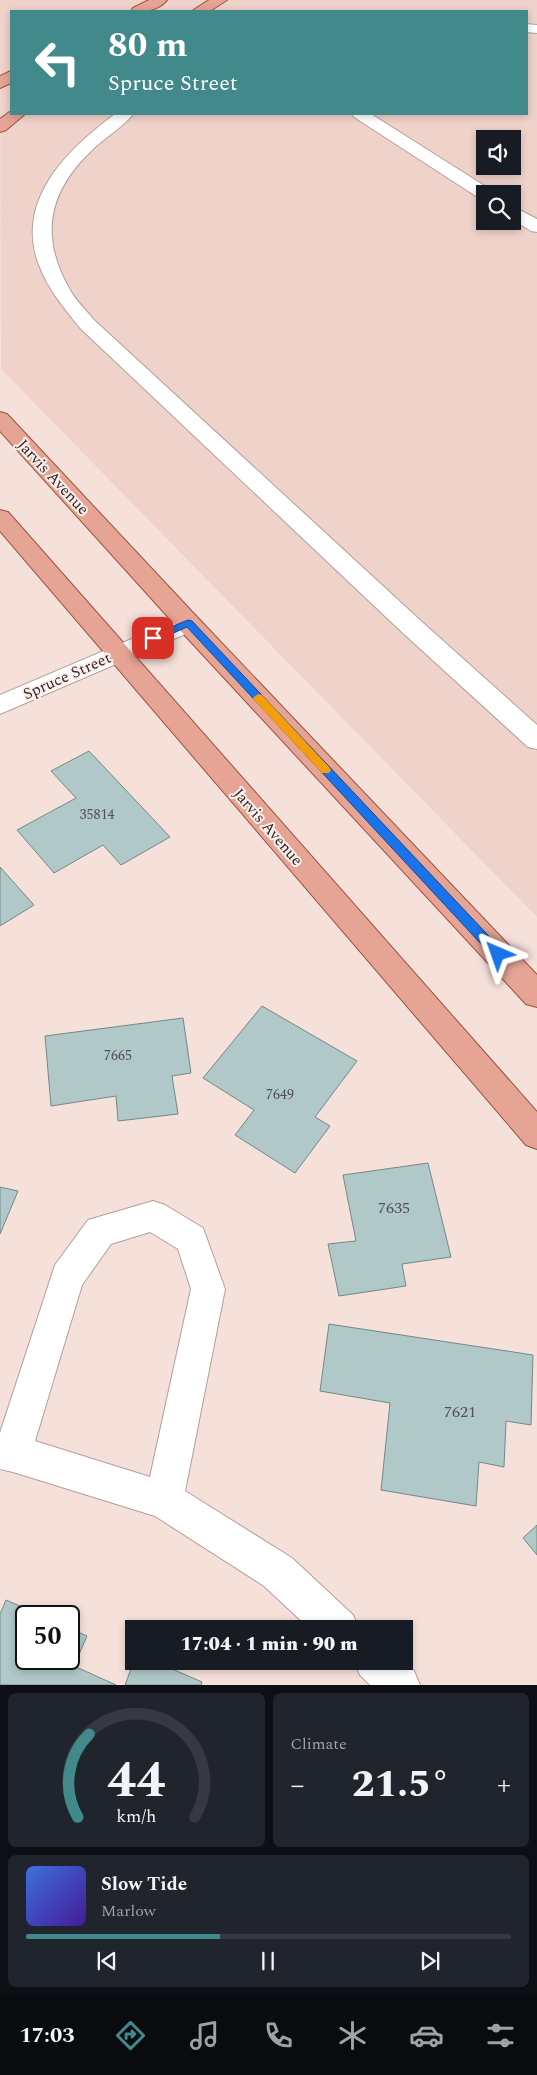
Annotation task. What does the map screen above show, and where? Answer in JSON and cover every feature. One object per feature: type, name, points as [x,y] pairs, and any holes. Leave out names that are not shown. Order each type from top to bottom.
[{"type":"main road","points":[[140,10],[160,0]]},
{"type":"main road","points":[[201,10],[220,0]]},
{"type":"main road","points":[[0,127],[16,115]]},
{"type":"main road","name":"Jarvis Avenue","points":[[0,418],[188,623],[537,995]]},
{"type":"main road","name":"Jarvis Avenue","points":[[0,517],[117,654],[537,1135]]},
{"type":"street","points":[[124,115],[99,132],[70,160],[53,187],[43,213],[41,233],[44,255],[51,277],[68,304],[413,628],[537,740]]},
{"type":"street","points":[[362,115],[476,188]]},
{"type":"street","points":[[521,216],[535,223]]},
{"type":"street","name":"Spruce Street","points":[[0,705],[188,623]]},
{"type":"street","points":[[164,1500],[208,1290],[191,1239],[153,1216],[100,1231],[67,1277],[6,1452],[164,1500],[278,1572],[329,1620]]},
{"type":"street","points":[[384,1670],[400,1685]]},
{"type":"shaded area","points":[[0,0],[537,0],[537,917],[1,369]]},
{"type":"building","points":[[89,751],[170,837],[121,865],[103,845],[54,873],[17,830],[76,798],[51,771]]},
{"type":"building","points":[[0,867],[34,905],[0,926]]},
{"type":"building","points":[[262,1006],[357,1061],[315,1117],[330,1126],[295,1173],[235,1135],[254,1110],[203,1078]]},
{"type":"building","points":[[183,1018],[191,1073],[172,1076],[178,1114],[118,1121],[116,1096],[51,1106],[45,1036]]},
{"type":"building","points":[[428,1163],[451,1257],[402,1264],[406,1286],[339,1296],[328,1244],[356,1241],[343,1175]]},
{"type":"building","points":[[0,1187],[18,1191],[0,1234]]},
{"type":"building","points":[[329,1324],[533,1355],[531,1425],[506,1421],[504,1467],[479,1462],[476,1506],[381,1490],[390,1403],[320,1391]]},
{"type":"building","points":[[537,1525],[537,1555],[523,1538]]},
{"type":"building","points":[[6,1600],[18,1605],[15,1605],[15,1670],[80,1669],[116,1685],[0,1685],[0,1614]]},
{"type":"building","points":[[80,1633],[87,1636],[80,1652]]},
{"type":"building","points":[[131,1670],[175,1670],[202,1682],[201,1685],[125,1685]]},
{"type":"slow traffic","points":[[258,698],[325,770]]},
{"type":"route","points":[[153,638],[188,623],[498,954]]}]
